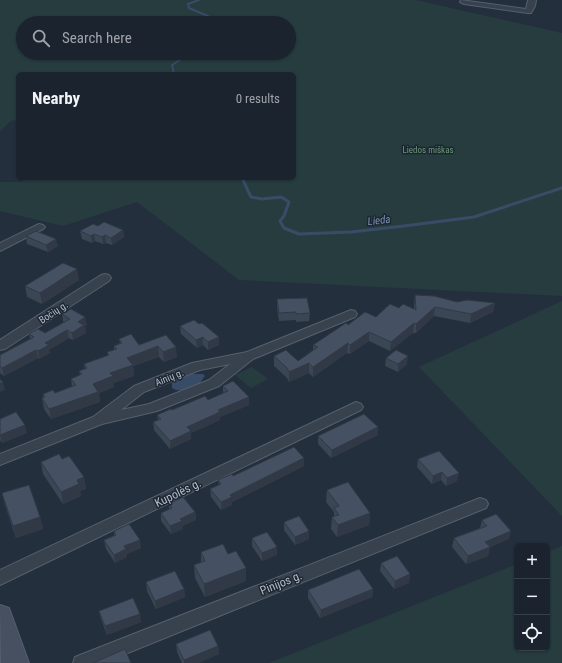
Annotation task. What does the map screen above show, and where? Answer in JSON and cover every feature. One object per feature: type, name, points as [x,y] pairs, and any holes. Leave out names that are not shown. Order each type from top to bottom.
[{"type":"main road","points":[[0,616],[15,663]]},
{"type":"street","points":[[464,2],[528,11],[532,0]]},
{"type":"street","points":[[0,248],[39,227]]},
{"type":"street","name":"Bočių g.","points":[[0,346],[105,278]]},
{"type":"street","name":"Ainių g.","points":[[98,420],[139,389],[197,366],[250,356],[351,314]]},
{"type":"street","name":"Ainių g.","points":[[0,460],[98,420],[152,408],[214,383],[250,356]]},
{"type":"street","name":"Kupolės g.","points":[[0,578],[356,407]]},
{"type":"street","name":"Pinijos g.","points":[[82,663],[480,504]]},
{"type":"green space","name":"Liedos miškas","points":[[0,0],[416,0],[562,33],[562,296],[239,280],[137,202],[63,226],[0,211],[0,182],[22,182],[22,180],[296,180],[296,72],[16,72],[16,120],[11,121],[0,131]]},
{"type":"green space","points":[[562,301],[562,516],[419,367]]},
{"type":"green space","points":[[252,367],[268,379],[251,388],[235,375]]},
{"type":"green space","points":[[562,546],[562,663],[269,663],[514,565],[514,651],[550,651],[550,551]]},
{"type":"water","points":[[192,374],[203,374],[205,376],[199,384],[190,389],[178,390],[172,388],[172,383],[175,380]]},
{"type":"building","points":[[104,222],[123,230],[111,238],[105,235],[102,237],[94,234],[91,236],[80,231],[93,224],[98,226]]},
{"type":"building","points":[[36,231],[56,239],[46,245],[26,236]]},
{"type":"building","points":[[63,263],[77,269],[40,293],[25,286]]},
{"type":"building","points":[[415,295],[434,296],[457,302],[467,300],[495,303],[471,314],[435,307],[416,324],[414,323],[391,342],[369,332],[350,345],[348,343],[313,367],[309,363],[289,372],[287,368],[274,356],[286,350],[298,361],[318,347],[313,345],[346,323],[348,325],[365,312],[376,317],[390,304],[399,308],[403,304],[416,310]]},
{"type":"building","points":[[307,298],[310,313],[279,313],[277,299]]},
{"type":"building","points":[[71,309],[85,317],[78,322],[84,325],[72,333],[67,330],[45,343],[49,345],[38,351],[36,350],[2,368],[0,366],[0,355],[34,337],[29,334],[38,329],[45,333],[70,319],[62,314]]},
{"type":"building","points":[[194,320],[199,324],[202,323],[219,337],[208,342],[203,337],[196,340],[180,326]]},
{"type":"building","points":[[131,334],[139,345],[166,335],[176,347],[163,352],[158,346],[127,358],[133,365],[110,373],[113,376],[93,384],[98,392],[49,409],[42,398],[45,397],[43,394],[53,390],[55,393],[76,385],[71,379],[82,374],[79,371],[87,368],[84,364],[109,355],[107,352],[117,349],[114,346],[122,343],[119,339]]},
{"type":"building","points":[[396,350],[408,356],[398,364],[386,358]]},
{"type":"building","points":[[233,381],[249,397],[218,410],[220,412],[187,427],[191,431],[170,441],[153,422],[161,419],[157,415],[171,409],[172,410],[205,396],[208,400],[228,391],[223,386]]},
{"type":"building","points":[[16,412],[25,425],[0,435],[0,419]]},
{"type":"building","points":[[364,414],[378,427],[332,450],[318,436]]},
{"type":"building","points":[[294,447],[304,458],[230,495],[232,497],[221,502],[210,489],[221,484],[218,480],[232,474],[233,476]]},
{"type":"building","points":[[439,451],[459,473],[447,478],[442,472],[433,476],[418,459]]},
{"type":"building","points":[[59,454],[62,459],[69,456],[84,477],[77,480],[79,484],[61,492],[41,462]]},
{"type":"building","points":[[348,482],[370,513],[338,525],[332,517],[339,515],[334,508],[339,506],[327,490]]},
{"type":"building","points":[[29,485],[40,517],[13,526],[2,493]]},
{"type":"building","points":[[183,497],[195,512],[180,519],[182,521],[170,526],[161,513],[172,508],[169,504]]},
{"type":"building","points":[[496,514],[511,531],[485,542],[490,547],[468,556],[454,538],[487,526],[482,520]]},
{"type":"building","points":[[299,516],[309,531],[295,537],[284,522]]},
{"type":"building","points":[[129,524],[140,540],[124,546],[126,549],[114,555],[104,540],[116,535],[114,531]]},
{"type":"building","points":[[267,532],[277,547],[262,553],[252,538]]},
{"type":"building","points":[[223,544],[228,554],[236,551],[246,568],[204,584],[194,565],[205,561],[201,552]]},
{"type":"building","points":[[397,556],[410,574],[395,581],[381,563]]},
{"type":"building","points":[[359,569],[373,589],[321,610],[308,590]]},
{"type":"building","points":[[175,571],[184,589],[155,601],[146,582]]},
{"type":"building","points":[[133,598],[140,614],[105,626],[99,611]]},
{"type":"building","points":[[210,630],[218,646],[184,660],[176,644]]},
{"type":"building","points":[[125,649],[131,663],[93,663]]},
{"type":"waterway","name":"Lieda","points":[[199,0],[188,4],[189,8],[208,16]]},
{"type":"waterway","name":"Lieda","points":[[174,72],[172,65],[180,60]]},
{"type":"waterway","name":"Lieda","points":[[243,180],[251,197],[262,199],[281,197],[289,202],[284,216],[280,221],[284,228],[299,234],[351,232],[474,217],[562,188]]}]
